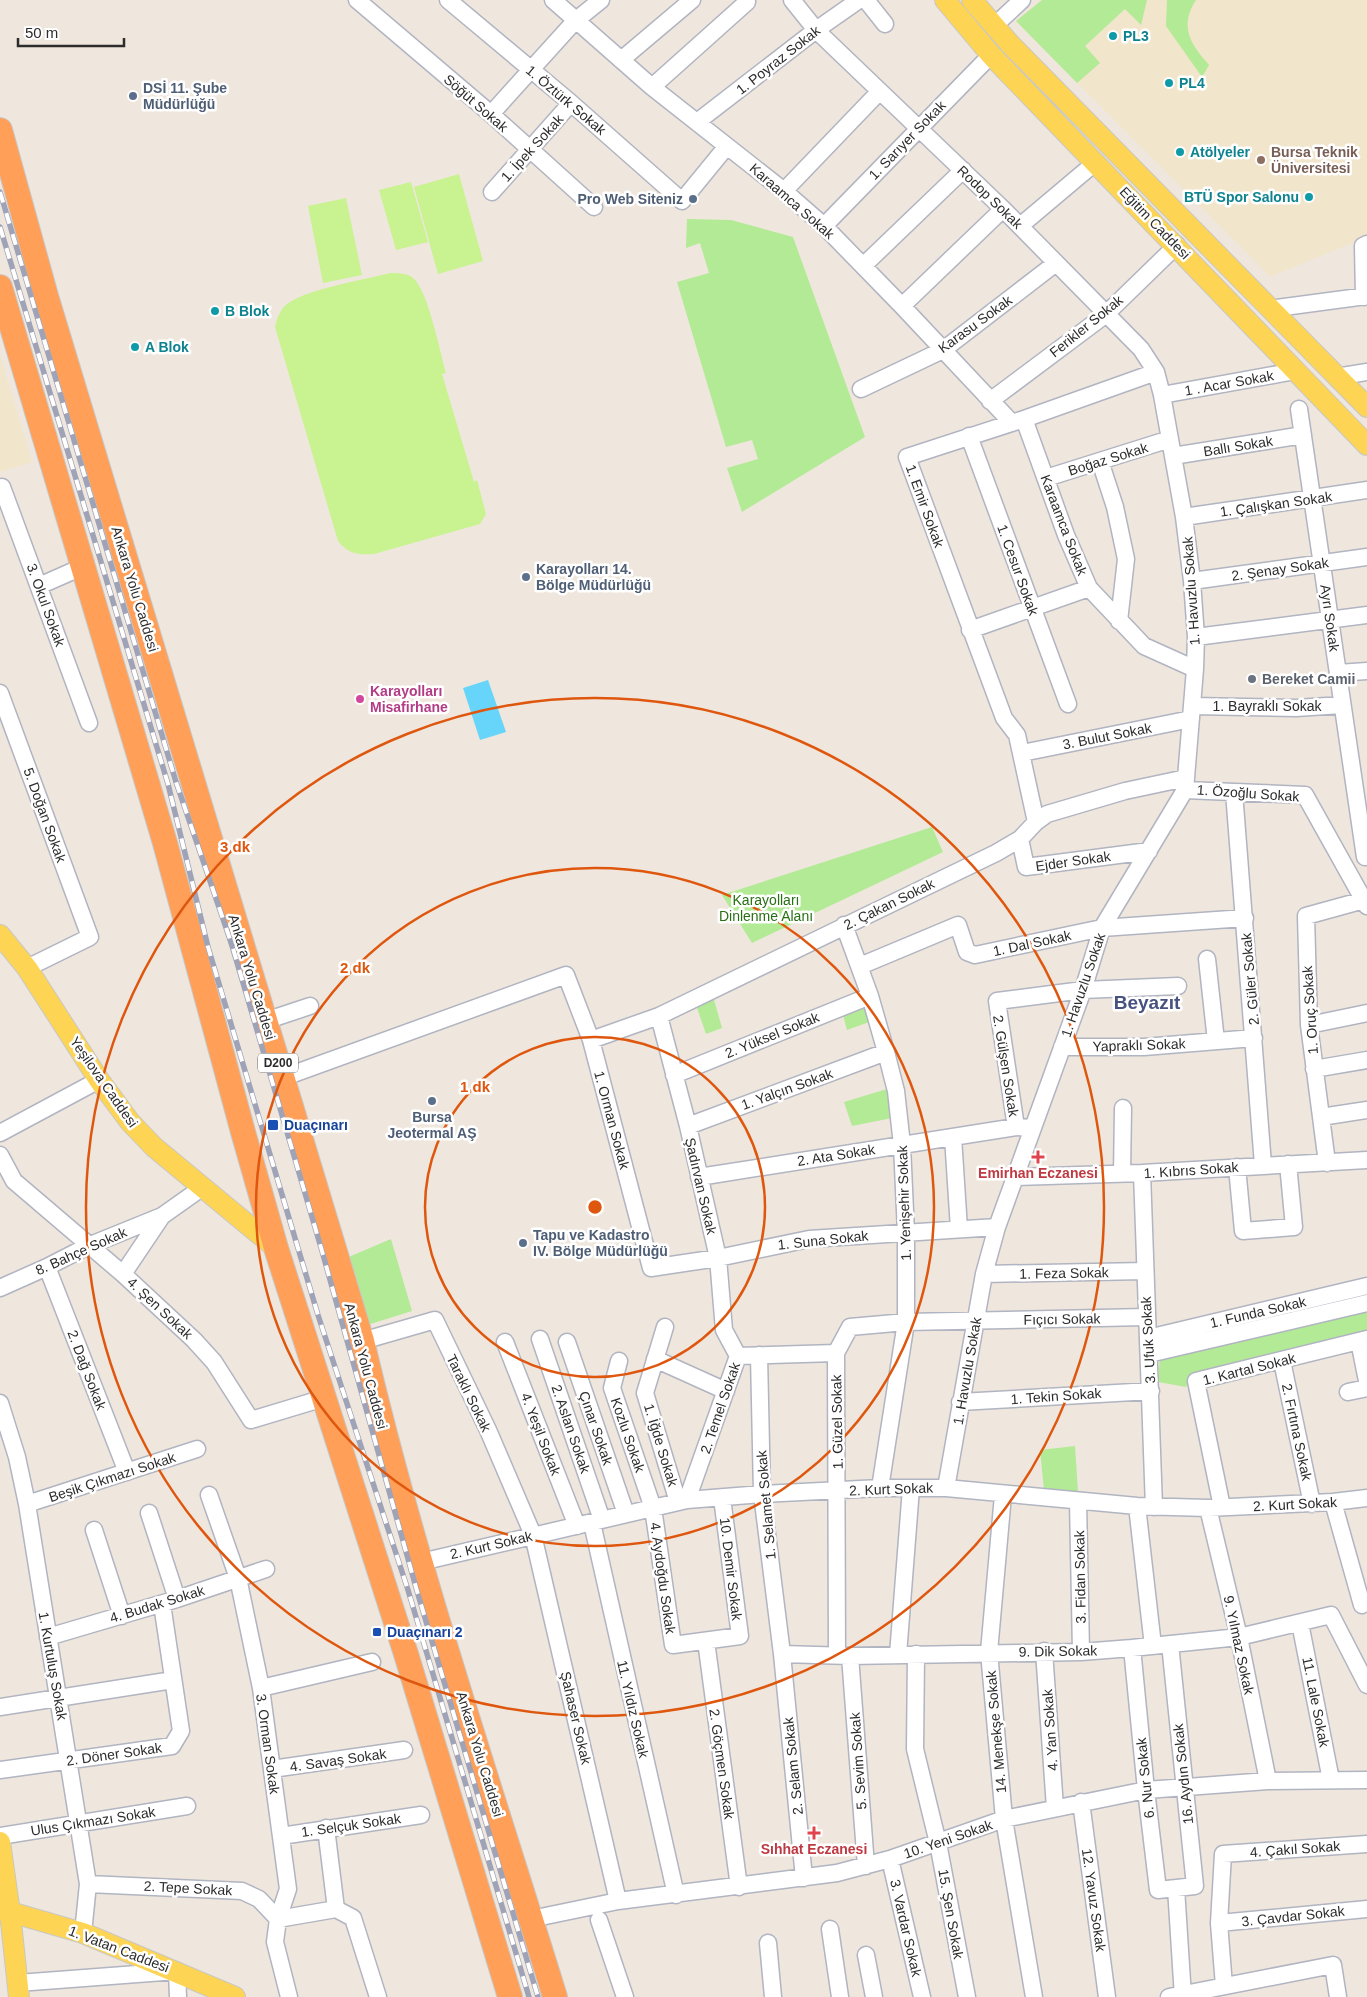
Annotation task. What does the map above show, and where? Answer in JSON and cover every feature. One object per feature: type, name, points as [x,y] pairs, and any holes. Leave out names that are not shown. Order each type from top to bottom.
[{"type":"highway","name":"Ankara Yolu Caddesi","points":[[0,130],[46,296],[362,1341],[380,1418],[421,1562],[555,1997]]},
{"type":"highway","points":[[0,287],[8,342],[82,567],[165,843],[276,1248],[406,1654],[510,1997]]},
{"type":"main road","name":"Eğitim Caddesi","points":[[945,0],[991,55],[1177,245],[1295,371],[1367,444]]},
{"type":"main road","points":[[972,0],[994,26],[1367,407]]},
{"type":"main road","name":"Yeşilova Caddesi","points":[[2,943],[27,968],[99,1080],[130,1122],[203,1187],[276,1248]]},
{"type":"main road","points":[[0,1842],[5,1911],[18,1990]]},
{"type":"main road","name":"1. Vatan Caddesi","points":[[5,1911],[83,1933],[235,1997]]},
{"type":"street","name":"Söğüt Sokak","points":[[357,0],[490,114],[529,151],[594,207]]},
{"type":"street","name":"1. Öztürk Sokak","points":[[448,0],[571,103],[682,201],[727,146]]},
{"type":"street","name":"Karaamca Sokak","points":[[553,0],[652,87],[784,191],[824,226],[902,306],[990,401],[1018,421],[1046,478],[1066,535],[1089,588],[1144,646],[1195,668]]},
{"type":"street","points":[[490,114],[575,21],[601,0]]},
{"type":"street","points":[[621,60],[692,0]]},
{"type":"street","name":"Rodop Sokak","points":[[792,0],[816,30],[963,170],[1020,226],[1105,315],[1141,349],[1156,372]]},
{"type":"street","name":"1. Poyraz Sokak","points":[[697,122],[816,30],[859,0]]},
{"type":"street","points":[[866,0],[885,24]]},
{"type":"street","points":[[994,26],[1022,0]]},
{"type":"street","points":[[652,87],[747,2]]},
{"type":"street","name":"1. Sarıyer Sokak","points":[[824,226],[991,55]]},
{"type":"street","points":[[784,191],[880,91]]},
{"type":"street","name":"1. İpek Sokak","points":[[492,192],[571,103]]},
{"type":"street","points":[[1020,226],[1096,162]]},
{"type":"street","points":[[863,266],[963,170]]},
{"type":"street","points":[[902,306],[1003,210]]},
{"type":"street","points":[[1269,308],[1365,296],[1363,246],[1367,244]]},
{"type":"street","name":"Ferikler Sokak","points":[[990,401],[1105,315],[1177,245]]},
{"type":"street","name":"Karasu Sokak","points":[[861,389],[943,350],[1056,263]]},
{"type":"street","name":"1 . Acar Sokak","points":[[1162,395],[1295,371]]},
{"type":"street","name":"1. Havuzlu Sokak","points":[[946,1488],[984,1274],[997,1227],[1083,990],[1102,928],[1186,784],[1196,638],[1192,581],[1174,456],[1156,372]]},
{"type":"street","name":"1. Emir Sokak","points":[[1022,753],[1017,735],[1004,718],[907,457],[1018,421],[1156,372]]},
{"type":"street","points":[[1336,377],[1367,372]]},
{"type":"street","name":"Ayrı Sokak","points":[[1299,409],[1366,857]]},
{"type":"street","name":"1. Cesur Sokak","points":[[968,436],[1068,704]]},
{"type":"street","name":"Ballı Sokak","points":[[1174,456],[1303,436]]},
{"type":"street","name":"Boğaz Sokak","points":[[1046,478],[1170,439]]},
{"type":"street","points":[[1100,461],[1115,506],[1126,559],[1119,621]]},
{"type":"street","name":"3. Okul Sokak","points":[[1,487],[89,723]]},
{"type":"street","name":"1. Çalışkan Sokak","points":[[1184,517],[1367,490]]},
{"type":"street","name":"2. Şenay Sokak","points":[[1192,581],[1367,557]]},
{"type":"street","points":[[39,586],[82,567]]},
{"type":"street","points":[[970,630],[1089,588]]},
{"type":"street","points":[[1196,638],[1367,614]]},
{"type":"street","points":[[1338,673],[1367,671]]},
{"type":"street","name":"5. Doğan Sokak","points":[[0,693],[90,937],[27,968]]},
{"type":"street","name":"1. Bayraklı Sokak","points":[[1192,713],[1342,705]]},
{"type":"street","name":"3. Bulut Sokak","points":[[1022,753],[1192,713]]},
{"type":"street","points":[[1022,753],[1036,822]]},
{"type":"street","name":"1. Özoğlu Sokak","points":[[1186,784],[1234,792],[1305,795],[1365,903]]},
{"type":"street","name":"2. Çakan Sokak","points":[[591,1040],[659,1016],[1020,839],[1036,822],[1047,814],[1090,800],[1186,784]]},
{"type":"street","name":"2. Güler Sokak","points":[[1234,792],[1264,1165]]},
{"type":"street","name":"Ejder Sokak","points":[[1020,839],[1026,868],[1148,851]]},
{"type":"street","points":[[1342,860],[1366,857]]},
{"type":"street","name":"1. Oruç Sokak","points":[[1328,1163],[1308,1025],[1306,916],[1365,903]]},
{"type":"street","name":"1. Dal Sokak","points":[[860,966],[958,926],[967,952],[975,954],[1102,928],[1245,918]]},
{"type":"street","name":"1. Yenişehir Sokak","points":[[844,925],[870,996],[886,1052],[896,1091],[902,1145],[906,1234],[906,1322],[880,1488]]},
{"type":"street","points":[[1208,959],[1216,1041]]},
{"type":"street","name":"1. Orman Sokak","points":[[282,1078],[566,975],[591,1040],[651,1268]]},
{"type":"street","points":[[1083,990],[1178,986]]},
{"type":"street","name":"2. Gülşen Sokak","points":[[1016,1128],[997,1001],[1083,990]]},
{"type":"street","name":"2. Yüksel Sokak","points":[[674,1075],[870,996]]},
{"type":"street","points":[[265,1021],[310,1006]]},
{"type":"street","points":[[1308,1025],[1367,1013]]},
{"type":"street","name":"Şadırvan Sokak","points":[[659,1016],[688,1126],[718,1258],[724,1330],[738,1356]]},
{"type":"street","name":"Yapraklı Sokak","points":[[1062,1046],[1144,1047],[1254,1038]]},
{"type":"street","name":"1. Yalçın Sokak","points":[[688,1126],[886,1052]]},
{"type":"street","points":[[1314,1068],[1367,1060]]},
{"type":"street","points":[[0,1133],[99,1080]]},
{"type":"street","points":[[1122,1174],[1123,1108]]},
{"type":"street","points":[[1320,1117],[1367,1110]]},
{"type":"street","name":"2. Ata Sokak","points":[[699,1177],[1016,1128],[1032,1128]]},
{"type":"street","points":[[953,1138],[958,1229]]},
{"type":"street","name":"4. Şen Sokak","points":[[0,1155],[14,1181],[123,1274],[194,1340],[214,1362],[251,1420],[324,1398]]},
{"type":"street","name":"1. Kıbrıs Sokak","points":[[1016,1177],[1122,1174],[1367,1160]]},
{"type":"street","points":[[1237,1167],[1243,1231],[1294,1227],[1288,1164]]},
{"type":"street","name":"3. Ufuk Sokak","points":[[1142,1173],[1151,1390],[1146,1507],[1153,1646]]},
{"type":"street","name":"8. Bahçe Sokak","points":[[0,1288],[88,1246],[162,1216],[203,1187]]},
{"type":"street","name":"8. Bahçe Sokak","points":[[123,1274],[162,1216]]},
{"type":"street","name":"1. Suna Sokak","points":[[651,1268],[718,1258],[809,1239],[997,1227]]},
{"type":"street","name":"2. Dağ Sokak","points":[[47,1267],[127,1472]]},
{"type":"street","name":"1. Feza Sokak","points":[[984,1274],[1145,1271]]},
{"type":"street","name":"1. Funda Sokak","points":[[1149,1346],[1367,1286]]},
{"type":"street","name":"1. Funda Sokak","points":[[1149,1346],[1367,1303]]},
{"type":"street","name":"Fıçıcı Sokak","points":[[976,1321],[1147,1317]]},
{"type":"street","name":"Taraklı Sokak","points":[[362,1341],[435,1320],[488,1430],[533,1535]]},
{"type":"street","points":[[836,1353],[850,1327],[906,1322],[976,1321]]},
{"type":"street","name":"1. İğde Sokak","points":[[665,1327],[645,1393],[683,1501]]},
{"type":"street","name":"2. Aslan Sokak","points":[[540,1338],[590,1523]]},
{"type":"street","points":[[1363,1340],[1367,1380]]},
{"type":"street","name":"1. Kartal Sokak","points":[[1215,1508],[1196,1381],[1363,1340]]},
{"type":"street","name":"4. Yeşil Sokak","points":[[505,1342],[590,1523]]},
{"type":"street","name":"Çınar Sokak","points":[[567,1342],[626,1514]]},
{"type":"street","name":"2. Temel Sokak","points":[[683,1501],[738,1356],[836,1353]]},
{"type":"street","name":"1. Güzel Sokak","points":[[836,1353],[838,1491],[844,1656]]},
{"type":"street","name":"1. Selamet Sokak","points":[[759,1356],[762,1494],[782,1654]]},
{"type":"street","points":[[655,1359],[726,1391]]},
{"type":"street","name":"Kozlu Sokak","points":[[619,1361],[612,1388],[653,1508]]},
{"type":"street","name":"2. Fırtına Sokak","points":[[1282,1361],[1312,1504]]},
{"type":"street","points":[[1348,1392],[1367,1388]]},
{"type":"street","name":"1. Tekin Sokak","points":[[960,1402],[1151,1390]]},
{"type":"street","name":"1. Kurtuluş Sokak","points":[[0,1403],[18,1457],[27,1504],[79,1823],[88,1884],[83,1933]]},
{"type":"street","name":"Beşik Çıkmazı Sokak","points":[[27,1504],[197,1450]]},
{"type":"street","name":"2. Kurt Sokak","points":[[421,1562],[683,1501],[762,1494],[880,1488],[946,1488],[1002,1495],[1146,1507],[1215,1508],[1312,1504],[1367,1498]]},
{"type":"street","points":[[898,1655],[911,1488]]},
{"type":"street","name":"3. Orman Sokak","points":[[209,1494],[238,1578],[261,1688],[288,1889],[278,1919],[276,1942],[289,1997]]},
{"type":"street","name":"14. Menekşe Sokak","points":[[1002,1495],[989,1652],[1004,1820],[1034,1997]]},
{"type":"street","name":"10. Demir Sokak","points":[[706,1641],[740,1636],[722,1498]]},
{"type":"street","name":"3. Fidan Sokak","points":[[1078,1501],[1081,1652]]},
{"type":"street","points":[[1333,1502],[1362,1605]]},
{"type":"street","name":"4. Aydoğdu Sokak","points":[[653,1508],[673,1646],[706,1641]]},
{"type":"street","name":"9. Yılmaz Sokak","points":[[1215,1508],[1268,1781]]},
{"type":"street","name":"2. Döner Sokak","points":[[0,1770],[172,1746],[181,1732],[173,1680],[170,1601],[149,1513]]},
{"type":"street","name":"11. Yıldız Sokak","points":[[590,1523],[676,1895]]},
{"type":"street","points":[[94,1530],[122,1616]]},
{"type":"street","name":"Şahaser Sokak","points":[[533,1535],[618,1901]]},
{"type":"street","name":"4. Budak Sokak","points":[[48,1637],[122,1616],[266,1569]]},
{"type":"street","name":"9. Dik Sokak","points":[[782,1654],[844,1656],[1044,1651],[1081,1652],[1239,1637],[1331,1615],[1367,1685]]},
{"type":"street","name":"11. Lale Sokak","points":[[1300,1623],[1331,1780]]},
{"type":"street","name":"2. Göçmen Sokak","points":[[706,1641],[739,1887]]},
{"type":"street","name":"16. Aydın Sokak","points":[[1170,1644],[1195,1886],[1176,1888]]},
{"type":"street","name":"6. Nur Sokak","points":[[1132,1648],[1158,1890],[1176,1888]]},
{"type":"street","name":"4. Yan Sokak","points":[[1044,1651],[1055,1808]]},
{"type":"street","name":"2. Selam Sokak","points":[[782,1654],[804,1878]]},
{"type":"street","name":"15. Şen Sokak","points":[[916,1654],[915,1749],[938,1843],[967,1997]]},
{"type":"street","name":"5. Sevim Sokak","points":[[844,1656],[866,1866]]},
{"type":"street","points":[[261,1688],[372,1662]]},
{"type":"street","points":[[0,1707],[173,1680]]},
{"type":"street","name":"4. Savaş Sokak","points":[[272,1769],[404,1750]]},
{"type":"street","name":"10. Yeni Sokak","points":[[531,1919],[618,1901],[804,1878],[866,1866],[1004,1820],[1081,1802],[1146,1790],[1268,1781],[1367,1780]]},
{"type":"street","name":"12. Yavuz Sokak","points":[[1081,1802],[1107,1997]]},
{"type":"street","name":"Ulus Çıkmazı Sokak","points":[[0,1836],[187,1806]]},
{"type":"street","name":"1. Selçuk Sokak","points":[[281,1836],[421,1815]]},
{"type":"street","points":[[326,1828],[336,1909]]},
{"type":"street","name":"4. Çakıl Sokak","points":[[1219,1923],[1223,1854],[1367,1844]]},
{"type":"street","name":"3. Vardar Sokak","points":[[890,1859],[922,1997]]},
{"type":"street","name":"2. Tepe Sokak","points":[[88,1884],[242,1891],[259,1899],[278,1919]]},
{"type":"street","points":[[1176,1888],[1178,1996],[1333,1965],[1338,1997]]},
{"type":"street","points":[[278,1919],[336,1909],[353,1918],[378,1997]]},
{"type":"street","name":"3. Çavdar Sokak","points":[[1219,1923],[1367,1909]]},
{"type":"street","points":[[599,1920],[625,1997]]},
{"type":"street","points":[[1219,1923],[1224,1986]]},
{"type":"street","points":[[830,1929],[840,1997]]},
{"type":"street","points":[[768,1943],[773,1997]]},
{"type":"street","points":[[866,1956],[874,1997]]},
{"type":"street","points":[[18,1990],[177,1972],[178,1997]]},
{"type":"shaded area","name":"Bursa Teknik Üniversitesi","points":[[1042,0],[1367,0],[1367,237],[1270,277],[1016,21]]},
{"type":"shaded area","points":[[0,355],[32,462],[0,472]]},
{"type":"green space","points":[[1042,0],[1147,0],[1141,25],[1125,9],[1085,46],[1100,63],[1077,83],[1016,21]]},
{"type":"green space","points":[[1167,0],[1196,0],[1188,18],[1188,26],[1192,42],[1209,65],[1202,77],[1166,26]]},
{"type":"green space","points":[[459,174],[483,261],[438,274],[414,187]]},
{"type":"green space","points":[[411,182],[428,242],[396,250],[379,190]]},
{"type":"green space","points":[[346,198],[362,275],[323,283],[308,206]]},
{"type":"green space","points":[[687,219],[731,220],[793,237],[865,437],[742,512],[727,468],[758,459],[752,440],[726,447],[677,282],[709,273],[700,243],[686,248]]},
{"type":"green space","points":[[390,273],[411,276],[424,295],[446,373],[442,374],[474,482],[477,480],[486,514],[480,524],[374,554],[359,554],[346,549],[338,541],[275,327],[282,309],[295,299],[321,290]]},
{"type":"green space","name":"Karayolları Dinlenme Alanı","points":[[932,827],[943,852],[752,943],[722,895]]},
{"type":"green space","points":[[713,996],[722,1028],[706,1034],[695,1002]]},
{"type":"green space","points":[[867,1005],[872,1021],[847,1030],[843,1015]]},
{"type":"green space","points":[[887,1089],[892,1118],[852,1126],[844,1102]]},
{"type":"green space","points":[[391,1239],[412,1311],[364,1326],[344,1259]]},
{"type":"green space","points":[[1367,1311],[1367,1334],[1192,1376],[1186,1387],[1158,1382],[1160,1357]]},
{"type":"green space","points":[[1075,1446],[1078,1492],[1044,1490],[1040,1450]]},
{"type":"water","points":[[488,680],[506,732],[480,740],[463,688]]},
{"type":"railway","points":[[0,192],[176,782],[232,945],[322,1251],[417,1591],[538,1997]]},
{"type":"railway","points":[[0,227],[168,784],[208,947],[318,1315],[408,1590],[529,1997]]},
{"type":"place","name":"PL3","points":[[1113,36]]},
{"type":"place","name":"PL4","points":[[1169,83]]},
{"type":"place","name":"DSİ 11. Şube Müdürlüğü","points":[[133,96]]},
{"type":"place","name":"Atölyeler","points":[[1180,152]]},
{"type":"place","name":"Bursa Teknik Üniversitesi","points":[[1261,160]]},
{"type":"place","name":"BTÜ Spor Salonu","points":[[1309,197]]},
{"type":"place","name":"Pro Web Siteniz","points":[[693,199]]},
{"type":"place","name":"B Blok","points":[[215,311]]},
{"type":"place","name":"A Blok","points":[[135,347]]},
{"type":"place","name":"Karayolları 14. Bölge Müdürlüğü","points":[[526,577]]},
{"type":"place","name":"Bereket Camii","points":[[1252,679]]},
{"type":"place","name":"Karayolları Misafirhane","points":[[360,699]]},
{"type":"place","name":"Bursa Jeotermal AŞ","points":[[432,1101]]},
{"type":"place","name":"Duaçınarı","points":[[273,1125]]},
{"type":"place","name":"Emirhan Eczanesi","points":[[1038,1157]]},
{"type":"place","name":"Tapu ve Kadastro IV. Bölge Müdürlüğü","points":[[523,1243]]},
{"type":"place","name":"Duaçınarı 2","points":[[377,1632]]},
{"type":"place","name":"Sıhhat Eczanesi","points":[[814,1833]]},
{"type":"district","name":"Beyazıt","points":[[1147,1002]]}]
